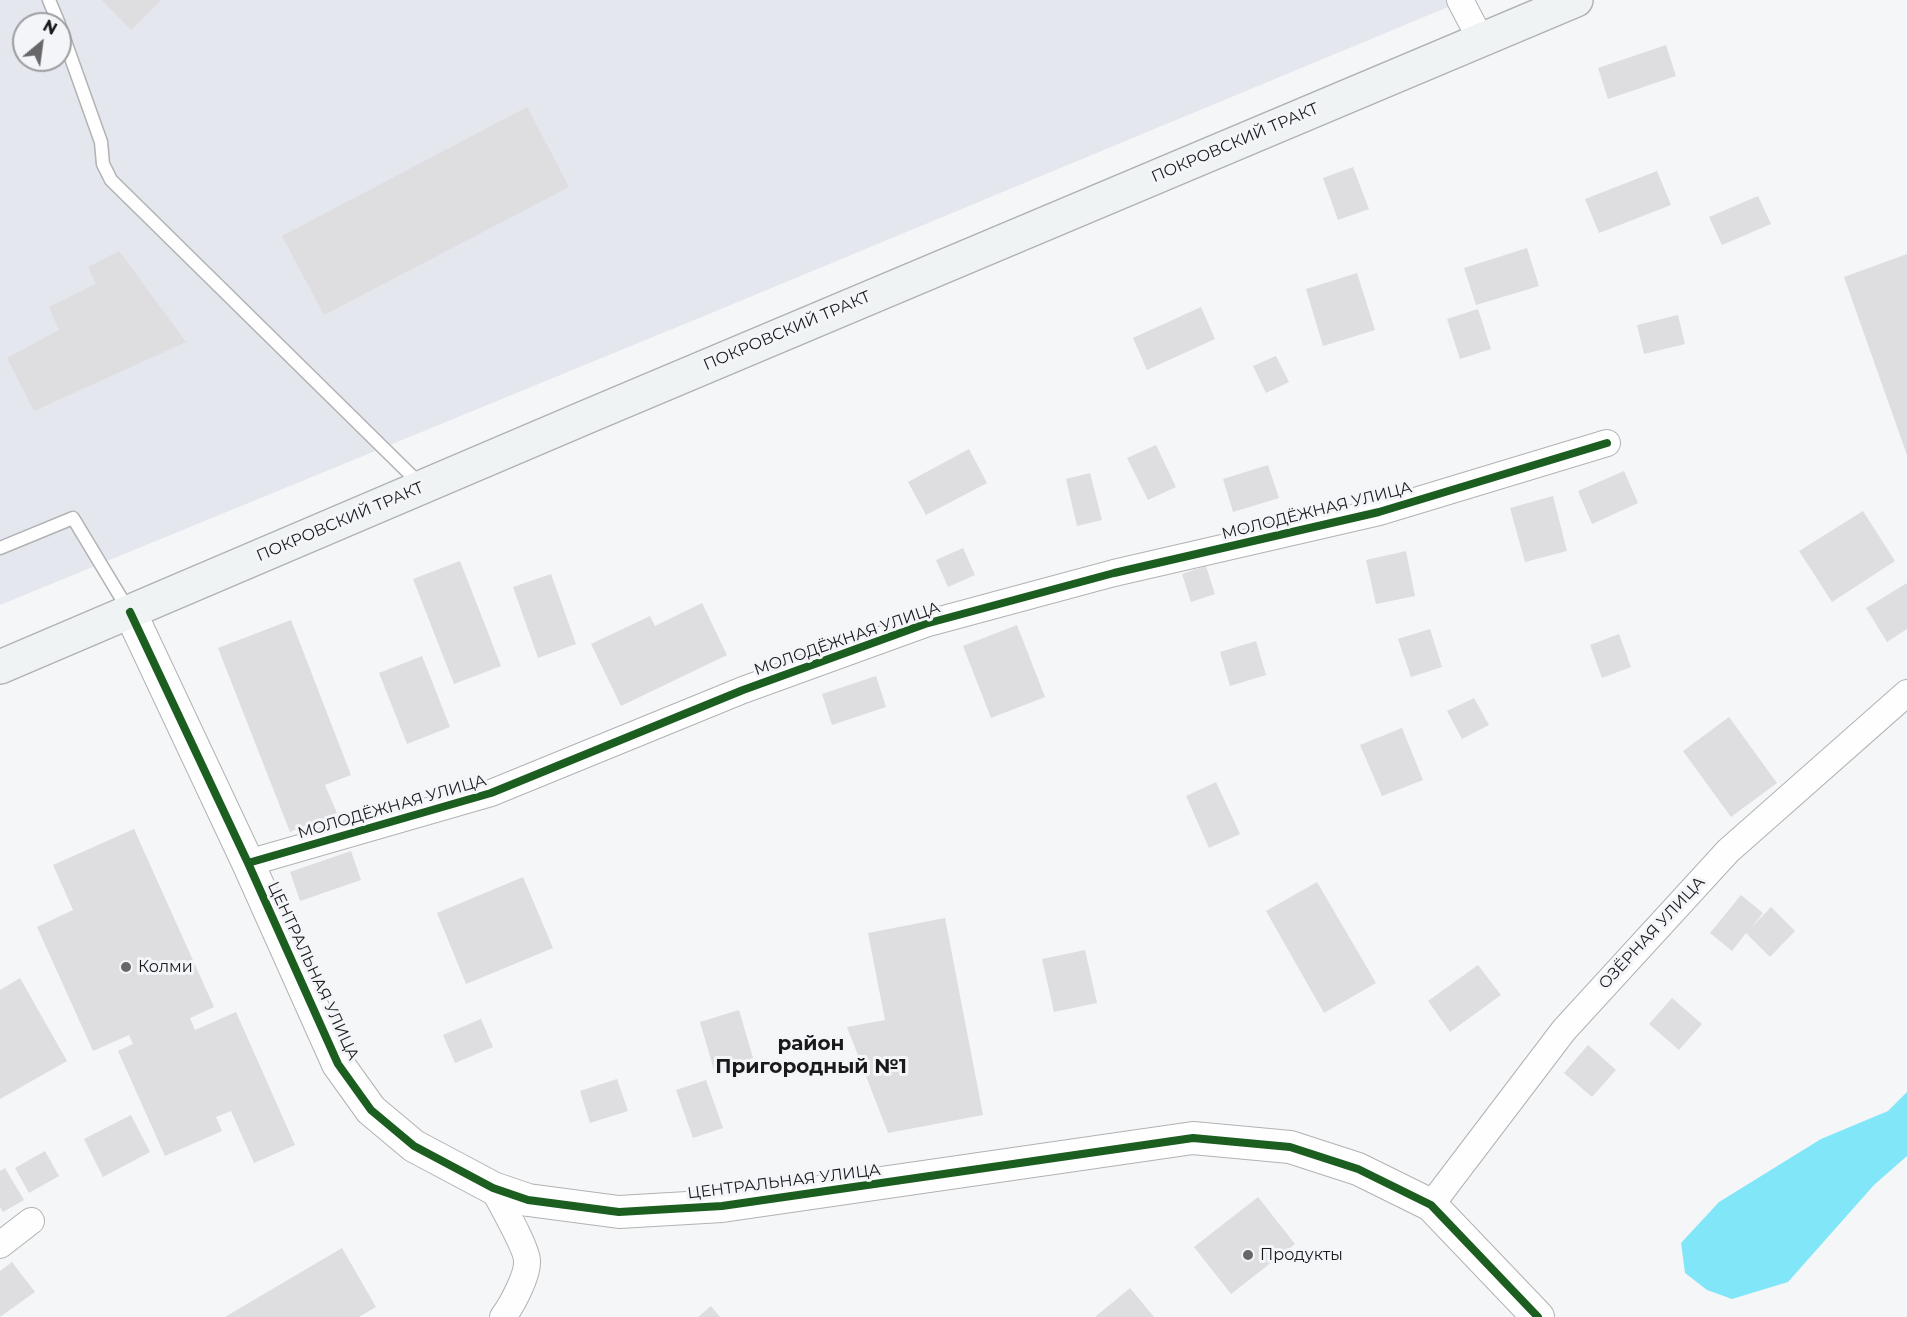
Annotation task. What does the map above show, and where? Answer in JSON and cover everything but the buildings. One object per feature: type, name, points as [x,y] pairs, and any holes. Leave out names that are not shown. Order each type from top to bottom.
[{"type":"main road","name":"ПОКРОВСКИЙ ТРАКТ","points":[[0,668],[1576,0]]},
{"type":"street","points":[[1460,0],[1481,40]]},
{"type":"street","name":"МОЛОДЁЖНАЯ УЛИЦА","points":[[248,863],[491,793],[743,690],[925,624],[1114,573],[1379,512],[1607,443]]},
{"type":"street","name":"ЦЕНТРАЛЬНАЯ УЛИЦА","points":[[130,612],[248,863],[338,1064],[371,1110],[414,1146],[493,1188],[528,1200],[619,1212],[722,1206],[1193,1138],[1290,1147],[1358,1169],[1431,1205],[1538,1317]]},
{"type":"street","name":"ОЗЁРНАЯ УЛИЦА","points":[[1431,1205],[1564,1030],[1720,859],[1907,693]]},
{"type":"street","points":[[493,1188],[517,1233],[527,1261],[516,1300],[503,1317]]},
{"type":"street","points":[[0,1245],[31,1221]]},
{"type":"lane","points":[[72,62],[101,142],[103,164],[111,180],[423,487]]},
{"type":"lane","points":[[0,548],[73,518],[130,612]]},
{"type":"shaded area","points":[[0,0],[1465,0],[0,605]]},
{"type":"water","points":[[1907,1092],[1907,1156],[1874,1185],[1788,1282],[1732,1299],[1707,1290],[1685,1273],[1681,1243],[1719,1202],[1821,1139],[1888,1111]]},
{"type":"cycle path","points":[[248,863],[491,793],[743,690],[925,624],[1114,573],[1379,512],[1607,443]]},
{"type":"cycle path","points":[[130,612],[248,863],[338,1064],[371,1110],[414,1146],[493,1188],[528,1200],[619,1212],[722,1206],[1193,1138],[1290,1147],[1358,1169],[1431,1205],[1538,1317]]},
{"type":"place","name":"Колми","points":[[126,967]]},
{"type":"place","name":"Продукты","points":[[1248,1255]]},
{"type":"district","name":"район Пригородный №1","points":[[811,1056]]}]
